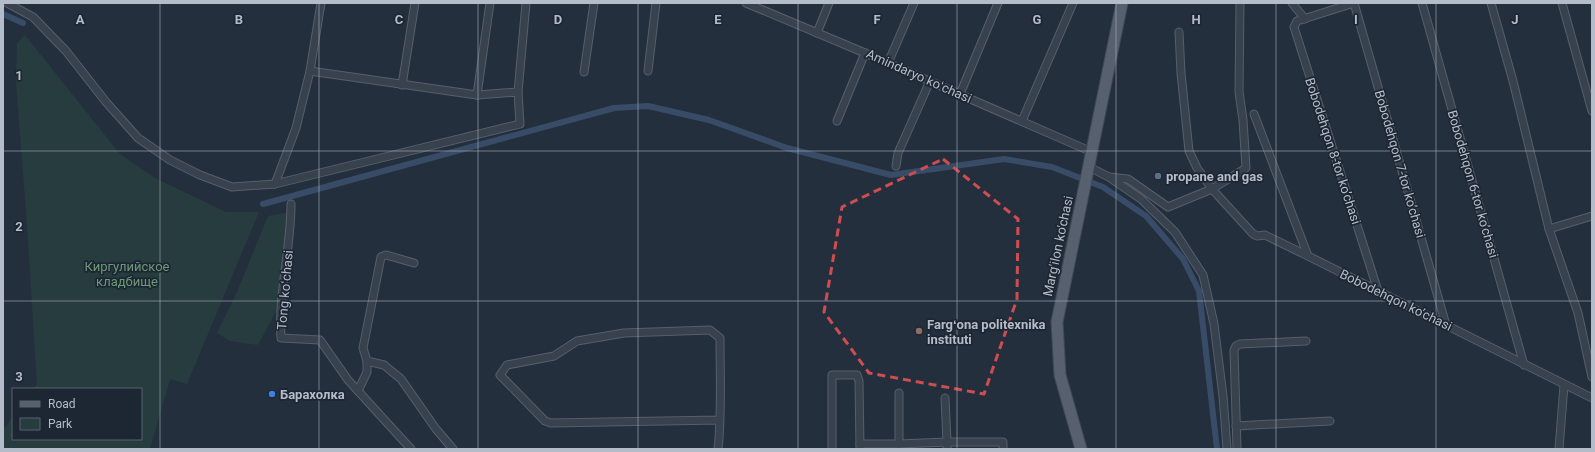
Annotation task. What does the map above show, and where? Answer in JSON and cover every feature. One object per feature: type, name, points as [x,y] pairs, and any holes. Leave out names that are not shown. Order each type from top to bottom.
[{"type":"main road","points":[[1088,170],[1122,3]]},
{"type":"main road","name":"Marg'ilon ko'chasi","points":[[1081,449],[1060,375],[1057,322],[1088,170]]},
{"type":"street","points":[[7,3],[33,17],[74,60],[106,102],[138,138],[170,160],[200,175],[232,187],[275,184],[520,124],[518,92],[526,3]]},
{"type":"street","points":[[275,184],[296,128],[310,71],[321,3]]},
{"type":"street","points":[[402,85],[415,3]]},
{"type":"street","points":[[477,95],[490,3]]},
{"type":"street","points":[[584,72],[594,3]]},
{"type":"street","points":[[648,71],[656,3]]},
{"type":"street","name":"Amindaryo koʻchasi","points":[[746,3],[754,5],[1092,152]]},
{"type":"street","points":[[817,33],[829,3]]},
{"type":"street","points":[[888,63],[914,3]]},
{"type":"street","points":[[960,94],[998,3]]},
{"type":"street","points":[[1022,121],[1073,3]]},
{"type":"street","points":[[1088,170],[1109,177],[1128,179],[1168,207],[1212,189],[1246,168],[1243,120],[1239,92],[1240,3]]},
{"type":"street","points":[[1292,3],[1305,19],[1354,3]]},
{"type":"street","name":"Bobodehqon 7-tor koʼchasi","points":[[1354,3],[1446,325]]},
{"type":"street","name":"Bobodehqon 6-tor koʼchasi","points":[[1422,3],[1524,365]]},
{"type":"street","points":[[1491,3],[1513,81],[1549,229],[1578,313],[1592,377]]},
{"type":"street","points":[[1562,3],[1592,111]]},
{"type":"street","name":"Bobodehqon 8-tor koʼchasi","points":[[1305,19],[1297,21],[1294,27],[1378,291]]},
{"type":"street","name":"Bobodehqon koʼchasi","points":[[1179,32],[1181,73],[1190,152],[1197,168],[1212,189],[1252,234],[1257,236],[1265,235],[1592,398]]},
{"type":"street","points":[[838,121],[865,53]]},
{"type":"street","points":[[310,71],[477,95],[518,92]]},
{"type":"street","points":[[896,166],[898,153],[930,81]]},
{"type":"street","points":[[1254,114],[1308,256]]},
{"type":"street","points":[[1109,177],[1141,199],[1175,232],[1203,275],[1214,324],[1223,396],[1227,449]]},
{"type":"street","name":"Tong koʻchasi","points":[[291,204],[291,228],[280,323],[281,338],[320,340],[348,380],[411,449]]},
{"type":"street","points":[[1549,229],[1592,216]]},
{"type":"street","points":[[358,391],[367,372],[363,348],[381,257],[386,255],[414,263]]},
{"type":"street","points":[[718,449],[719,420],[720,338],[710,330],[624,333],[577,341],[554,356],[507,365],[500,375],[545,421],[551,423],[719,420]]},
{"type":"street","points":[[1237,449],[1234,350],[1236,346],[1240,344],[1306,341]]},
{"type":"street","points":[[366,361],[384,366],[401,379],[436,429],[454,449]]},
{"type":"street","points":[[832,449],[832,374],[857,375],[859,380],[860,447],[900,444],[947,445],[1003,442],[1003,449]]},
{"type":"street","points":[[1559,449],[1564,385]]},
{"type":"street","points":[[899,393],[900,444]]},
{"type":"street","points":[[945,398],[947,445]]},
{"type":"street","points":[[1236,426],[1330,421]]},
{"type":"highlighted area","points":[[943,159],[1018,219],[1017,299],[984,394],[869,373],[824,312],[842,207]]},
{"type":"green space","name":"Киргулийское кладбище","points":[[25,35],[120,154],[155,178],[226,212],[259,212],[187,384],[170,379],[150,449],[3,449],[3,430],[12,417],[12,440],[142,440],[142,388],[34,388],[37,384],[16,83],[17,43]]},
{"type":"green space","points":[[290,212],[280,304],[258,345],[230,341],[217,333],[237,292],[268,216]]},
{"type":"waterway","points":[[3,14],[23,23]]},
{"type":"waterway","points":[[263,204],[614,108],[648,106],[709,120],[787,148],[891,175],[1004,159],[1052,167],[1103,187],[1146,216],[1183,259],[1199,291],[1217,449]]},
{"type":"place","name":"propane and gas","points":[[1158,176]]},
{"type":"place","name":"Fargʻona politexnika instituti","points":[[919,331]]},
{"type":"place","name":"Барахолка","points":[[272,394]]}]
